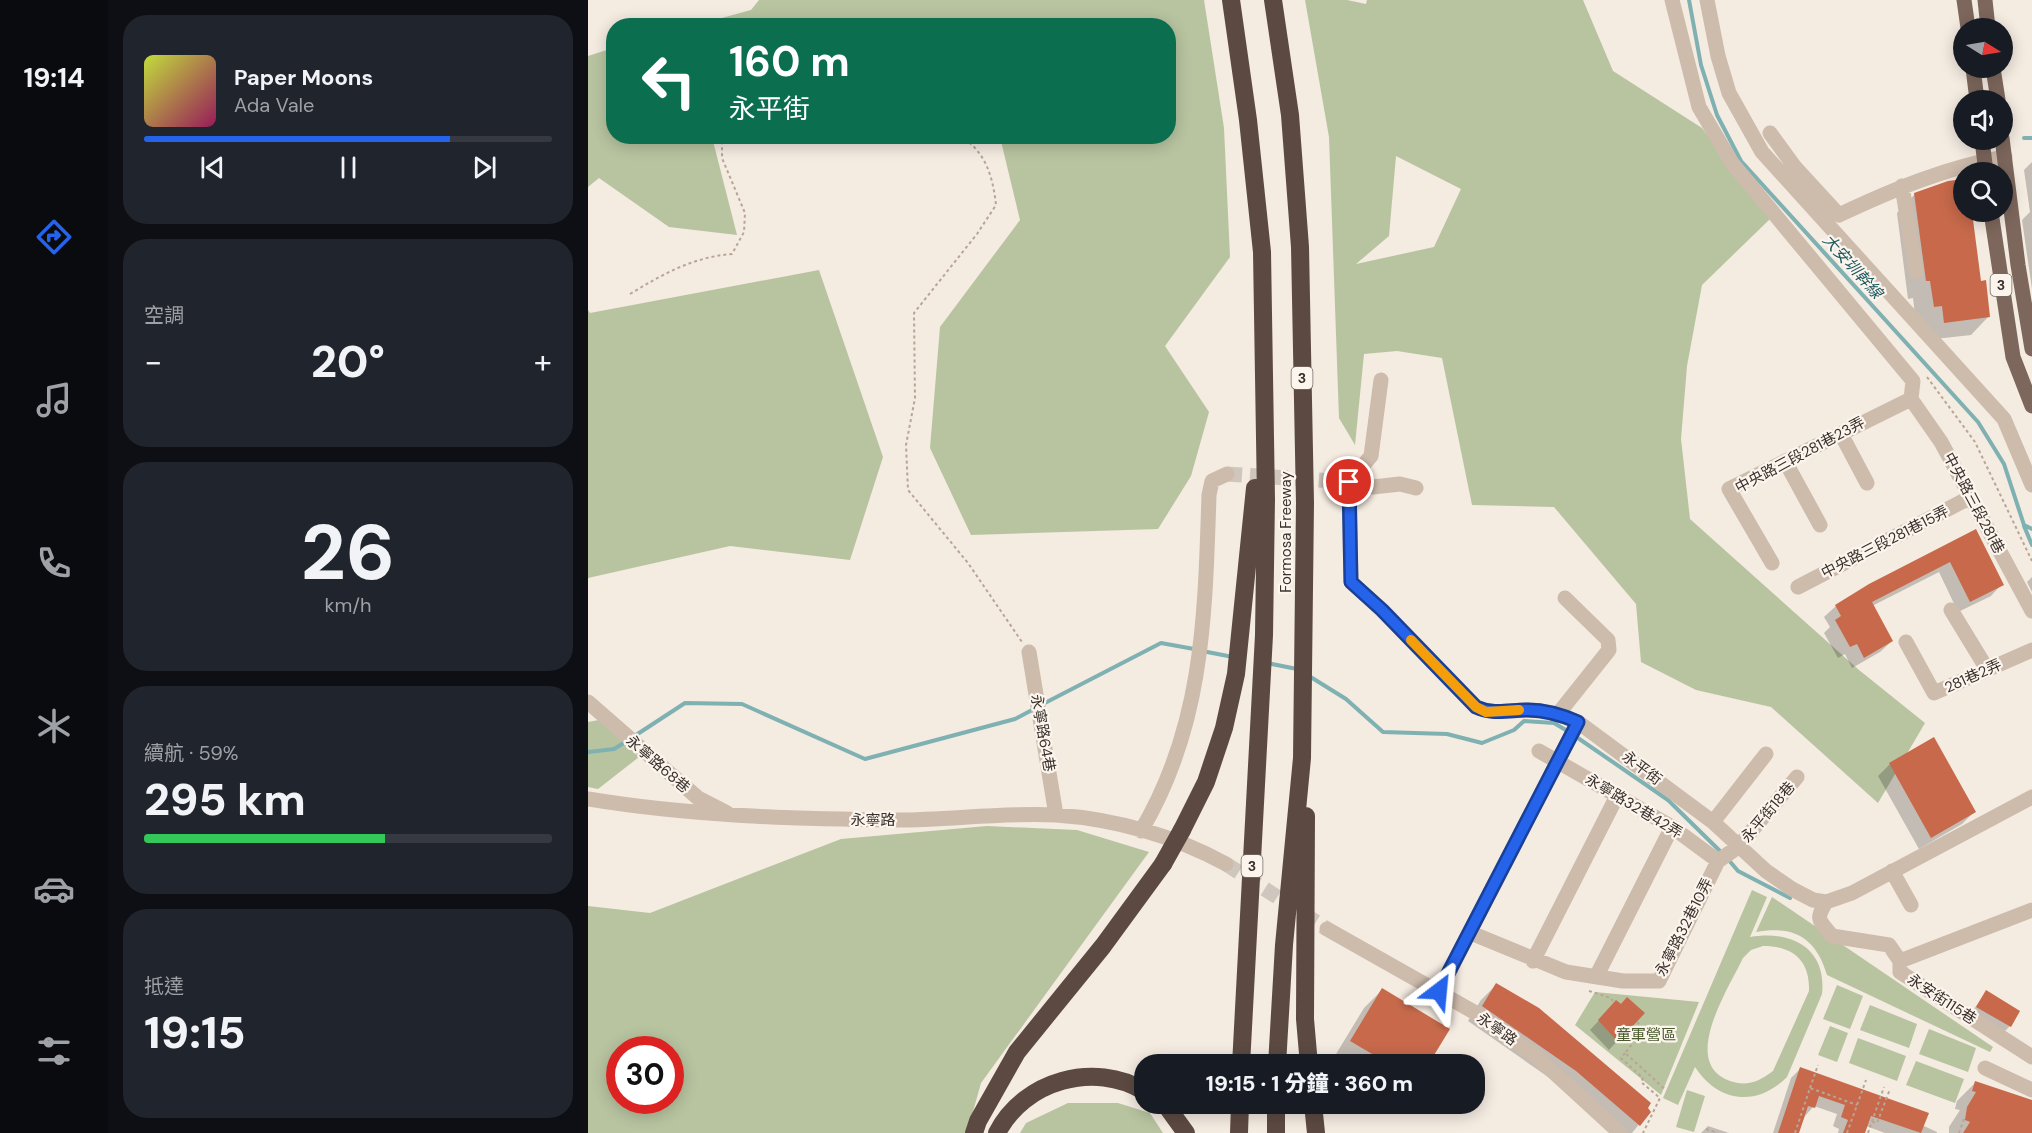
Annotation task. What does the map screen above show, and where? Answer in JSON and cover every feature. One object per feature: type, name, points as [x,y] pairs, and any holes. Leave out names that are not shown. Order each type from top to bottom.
[{"type":"highway","name":"Formosa Freeway","points":[[1232,0],[1262,252],[1266,499],[1263,662],[1242,1054]]},
{"type":"highway","name":"Formosa Freeway","points":[[1274,0],[1290,115],[1300,247],[1305,503],[1302,758],[1284,945],[1278,1054]]},
{"type":"highway","points":[[974,1133],[978,1121],[1017,1052],[1103,946],[1163,864],[1206,782],[1224,728],[1238,658],[1255,498],[1262,252]]},
{"type":"highway","points":[[1302,758],[1306,818],[1305,1019],[1309,1054]]},
{"type":"highway","points":[[997,1133],[1020,1103],[1049,1085],[1078,1076],[1110,1077],[1134,1087]]},
{"type":"highway","points":[[1172,1114],[1186,1133]]},
{"type":"highway","points":[[1239,1133],[1240,1114]]},
{"type":"highway","points":[[1276,1114],[1276,1133]]},
{"type":"highway","points":[[1314,1114],[1316,1133]]},
{"type":"main road","points":[[1964,0],[1967,18]]},
{"type":"main road","points":[[1985,0],[1987,18]]},
{"type":"main road","name":"3","points":[[2004,150],[2032,348]]},
{"type":"main road","name":"3","points":[[1993,222],[2013,357],[2032,406]]},
{"type":"street","points":[[1672,0],[1699,107],[1732,163],[1913,381],[1911,399]]},
{"type":"street","points":[[1707,0],[1718,56],[1729,93],[1762,152],[2004,419],[2032,485]]},
{"type":"street","points":[[1770,133],[1794,166],[1839,215],[1902,186],[1953,174]]},
{"type":"street","points":[[1995,162],[2005,157]]},
{"type":"street","points":[[1902,186],[1916,272]]},
{"type":"street","points":[[2013,357],[2032,348]]},
{"type":"street","points":[[1381,380],[1371,456],[1349,482],[1372,487],[1400,484],[1416,488]]},
{"type":"street","name":"中央路三段281巷23弄","points":[[1772,563],[1729,489],[1911,399]]},
{"type":"street","name":"中央路三段281巷","points":[[1911,399],[1941,442],[2032,611]]},
{"type":"street","points":[[1841,434],[1867,483]]},
{"type":"street","points":[[1785,461],[1820,525]]},
{"type":"street","points":[[1141,831],[1161,798],[1191,710],[1201,659],[1209,495],[1212,481],[1227,474]]},
{"type":"street","name":"永平街","points":[[1349,482],[1351,582],[1382,610],[1476,707],[1486,712],[1530,710],[1558,714],[1578,722],[1713,822],[1738,847],[1792,889],[1813,900],[1826,902]]},
{"type":"street","name":"中央路三段281巷15弄","points":[[1798,587],[1971,497]]},
{"type":"street","points":[[1558,714],[1609,650],[1608,640],[1565,598]]},
{"type":"street","points":[[1951,610],[1987,669]]},
{"type":"street","name":"281巷2弄","points":[[1906,642],[1934,693],[2032,650]]},
{"type":"street","name":"永寧路64巷","points":[[1029,652],[1056,815]]},
{"type":"street","name":"永寧路68巷","points":[[588,702],[698,798],[735,817]]},
{"type":"street","points":[[1439,991],[1471,933],[1578,722]]},
{"type":"street","name":"永寧路32巷42弄","points":[[1539,751],[1672,827],[1718,861]]},
{"type":"street","points":[[1713,822],[1766,754]]},
{"type":"street","name":"永平街18巷","points":[[1738,847],[1797,777]]},
{"type":"street","points":[[1533,961],[1617,796]]},
{"type":"street","points":[[1826,902],[1852,893],[2032,797]]},
{"type":"street","name":"永寧路","points":[[588,799],[735,817],[912,820],[1056,815],[1158,834],[1195,847],[1226,864]]},
{"type":"street","points":[[1596,977],[1672,827]]},
{"type":"street","points":[[1718,861],[1738,847]]},
{"type":"street","name":"永寧路32巷10弄","points":[[1471,933],[1533,961],[1566,972],[1623,981],[1659,981],[1718,861]]},
{"type":"street","points":[[1893,871],[1911,905]]},
{"type":"street","name":"永安街115巷","points":[[1826,902],[1818,915],[1819,921],[1832,936],[1889,945],[1900,962],[1900,972],[2032,1057]]},
{"type":"street","points":[[1900,962],[2032,910]]},
{"type":"street","name":"永寧路","points":[[1327,929],[1439,991],[1537,1057],[1620,1133]]},
{"type":"street","points":[[1985,1068],[2032,1090]]},
{"type":"path","points":[[630,294],[667,272],[706,256],[732,254],[744,232],[745,213],[722,158],[722,144]]},
{"type":"path","points":[[971,144],[992,174],[996,205],[977,234],[914,313],[915,398],[906,444],[908,490],[968,563],[1029,652]]},
{"type":"path","points":[[1589,992],[1611,998],[1614,1003]]},
{"type":"path","points":[[1637,1022],[1644,1029],[1621,1058],[1643,1078],[1641,1082],[1660,1098],[1643,1133]]},
{"type":"path","points":[[1625,1053],[1666,1090]]},
{"type":"path","points":[[1794,1133],[1818,1065]]},
{"type":"path","points":[[1847,1133],[1866,1080]]},
{"type":"path","points":[[1868,1133],[1884,1087]]},
{"type":"path","points":[[1810,1088],[1857,1105]]},
{"type":"path","points":[[1872,1122],[1877,1123],[1890,1089]]},
{"type":"path","points":[[1959,1133],[1965,1116]]},
{"type":"path","points":[[1706,1129],[1718,1133]]},
{"type":"green space","points":[[759,0],[1204,0],[1224,128],[1230,257],[1165,346],[1209,412],[1191,476],[1158,529],[971,535],[930,448],[940,327],[1020,220],[1002,144],[1176,144],[1176,18],[722,18],[751,10]]},
{"type":"green space","points":[[1305,0],[1347,0],[1366,4],[1367,0],[1583,0],[1613,71],[1702,128],[1770,219],[1702,285],[1687,366],[1681,439],[1690,519],[1859,670],[1925,723],[1878,803],[1771,707],[1696,690],[1641,662],[1636,604],[1554,507],[1472,505],[1442,358],[1397,351],[1364,354],[1355,445],[1339,418],[1329,137]],"holes":[[[1396,156],[1461,189],[1434,247],[1356,264],[1389,236]]]},
{"type":"green space","points":[[606,50],[606,144],[714,144],[737,235],[669,227],[599,178],[588,187],[588,56]]},
{"type":"green space","points":[[819,270],[883,457],[850,560],[730,546],[588,578],[588,310],[590,313]]},
{"type":"green space","points":[[599,720],[639,757],[598,789],[588,787],[588,722]]},
{"type":"green space","points":[[987,826],[1077,830],[1149,852],[981,1083],[967,1133],[588,1133],[588,906],[650,913],[841,839]]},
{"type":"green space","points":[[1752,890],[1767,897],[1750,937],[1779,936],[1803,945],[1812,953],[1822,978],[1822,994],[1787,1077],[1763,1093],[1750,1097],[1738,1097],[1715,1088],[1695,1067],[1678,1105],[1663,1098]],"holes":[[[1763,946],[1791,952],[1803,963],[1809,980],[1809,991],[1773,1071],[1753,1082],[1736,1083],[1715,1072],[1709,1058],[1708,1042],[1712,1024],[1743,958],[1751,950]]]},
{"type":"green space","points":[[1772,897],[1993,1047],[1990,1052],[1827,975],[1817,952],[1802,937],[1782,931],[1756,932]]},
{"type":"green space","points":[[1837,985],[1863,996],[1850,1029],[1823,1019]]},
{"type":"green space","name":"童軍營區","points":[[1595,992],[1699,1002],[1661,1095],[1575,1025]]},
{"type":"green space","points":[[1870,1005],[1917,1024],[1909,1048],[1860,1030]]},
{"type":"green space","points":[[1830,1026],[1848,1033],[1837,1062],[1818,1055]]},
{"type":"green space","points":[[1929,1029],[1976,1048],[1968,1072],[1919,1054]]},
{"type":"green space","points":[[1858,1038],[1906,1056],[1897,1081],[1849,1063]]},
{"type":"green space","points":[[1916,1061],[1964,1079],[1955,1103],[1906,1085]]},
{"type":"green space","points":[[1687,1090],[1705,1096],[1694,1132],[1676,1127]]},
{"type":"green space","points":[[1068,1103],[1118,1103],[1134,1108],[1134,1114],[1151,1114],[1163,1133],[1020,1133],[1026,1123]]},
{"type":"building","points":[[1953,180],[1953,222],[1973,222],[1981,281],[1986,280],[1990,317],[1944,323],[1942,306],[1934,307],[1930,281],[1926,281],[1914,193]]},
{"type":"building","points":[[1976,529],[2004,585],[1970,602],[1950,562],[1872,602],[1893,641],[1864,658],[1857,644],[1850,647],[1835,620],[1841,616],[1835,605],[1869,584]]},
{"type":"building","points":[[1934,737],[1976,812],[1931,838],[1889,763]]},
{"type":"building","points":[[1496,983],[1539,1008],[1651,1103],[1648,1108],[1651,1112],[1640,1126],[1576,1071],[1482,1006]]},
{"type":"building","points":[[1382,988],[1450,1029],[1435,1054],[1372,1054],[1350,1041]]},
{"type":"building","points":[[1986,990],[2020,1011],[2011,1027],[1976,1007]]},
{"type":"building","points":[[1627,997],[1645,1013],[1618,1042],[1598,1020],[1616,1000],[1621,1004]]},
{"type":"building","points":[[1800,1067],[1929,1113],[1921,1133],[1871,1116],[1865,1133],[1843,1133],[1848,1120],[1841,1117],[1845,1105],[1819,1096],[1815,1108],[1808,1106],[1799,1133],[1778,1133]]},
{"type":"building","points":[[1975,1081],[2032,1100],[2032,1133],[1963,1133],[1970,1122],[1965,1120],[1967,1107],[1976,1092],[1972,1091]]},
{"type":"waterway","name":"大安圳幹線","points":[[1689,0],[1701,65],[1717,115],[1741,161],[1978,422],[2004,464],[2024,525],[2032,529]]},
{"type":"waterway","points":[[2024,138],[2032,138]]},
{"type":"waterway","points":[[2024,526],[2032,545]]},
{"type":"waterway","points":[[1041,705],[1161,643],[1194,649]]},
{"type":"waterway","points":[[1202,651],[1233,657]]},
{"type":"waterway","points":[[1267,663],[1297,669]]},
{"type":"waterway","points":[[1309,676],[1346,699],[1383,732],[1447,734],[1482,743],[1514,730],[1524,721],[1554,723],[1569,732]]},
{"type":"waterway","points":[[633,737],[685,703],[742,704],[865,759],[1015,719],[1034,709]]},
{"type":"waterway","points":[[1575,736],[1668,800],[1722,853]]},
{"type":"waterway","points":[[588,752],[614,749],[627,741]]},
{"type":"waterway","points":[[1727,858],[1738,871],[1790,898]]},
{"type":"tunnel","points":[[1227,474],[1349,482]]},
{"type":"tunnel","points":[[1226,864],[1327,929]]},
{"type":"slow traffic","points":[[1411,640],[1476,707],[1486,712],[1519,710]]},
{"type":"route","points":[[1349,482],[1351,582],[1382,610],[1476,707],[1486,712],[1530,710],[1558,714],[1578,722],[1471,933],[1439,991]]}]
